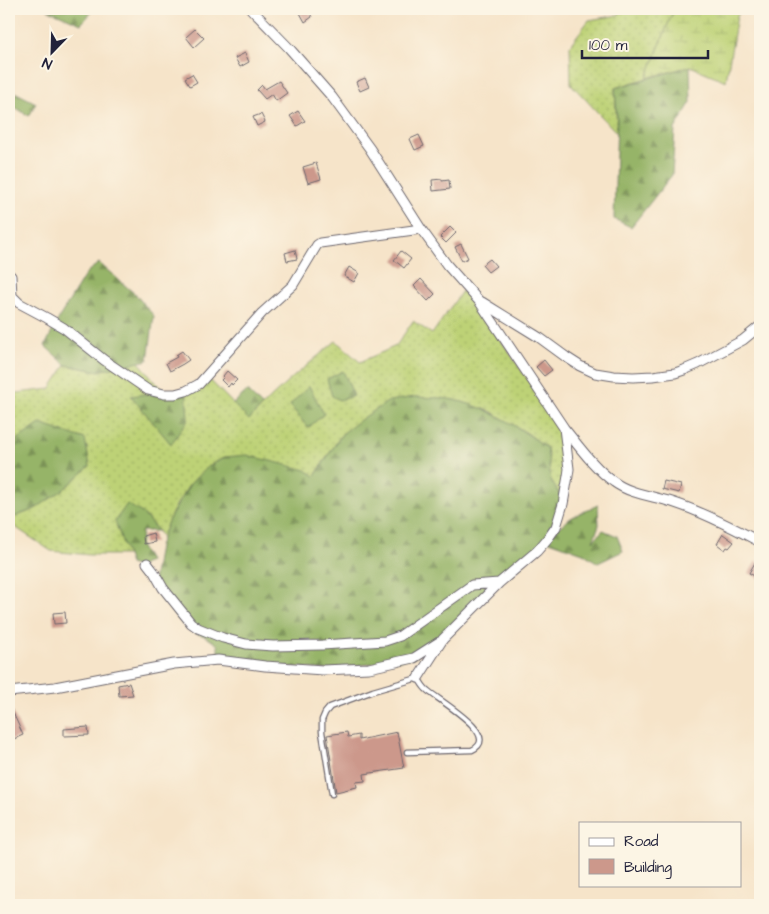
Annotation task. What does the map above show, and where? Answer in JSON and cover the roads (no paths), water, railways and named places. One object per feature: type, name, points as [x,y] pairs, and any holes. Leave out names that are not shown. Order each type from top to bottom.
[{"type":"street","points":[[251,9],[289,48],[332,97],[370,150],[421,229],[447,265],[479,301],[564,428],[602,472],[620,486],[695,510],[760,542]]},
{"type":"street","points":[[11,276],[12,296],[18,303],[64,328],[104,360],[148,390],[164,394],[175,394],[186,392],[199,384],[262,313],[293,285],[317,245],[320,243],[421,229]]},
{"type":"street","points":[[479,301],[540,338],[580,366],[595,373],[614,376],[653,376],[684,370],[743,340],[760,326]]},
{"type":"street","points":[[418,678],[443,639],[499,583],[537,551],[556,527],[563,504],[568,476],[564,428]]},
{"type":"street","points":[[147,563],[163,588],[198,628],[223,638],[246,644],[273,646],[322,646],[385,642],[400,636],[472,585],[499,583]]},
{"type":"street","points":[[9,692],[55,687],[174,664],[218,660],[265,666],[323,670],[369,668],[413,658],[443,639]]},
{"type":"lane","points":[[332,794],[322,732],[322,720],[325,712],[330,707],[373,691],[418,678],[426,689],[472,724],[481,738],[477,748],[472,750],[407,752]]}]
